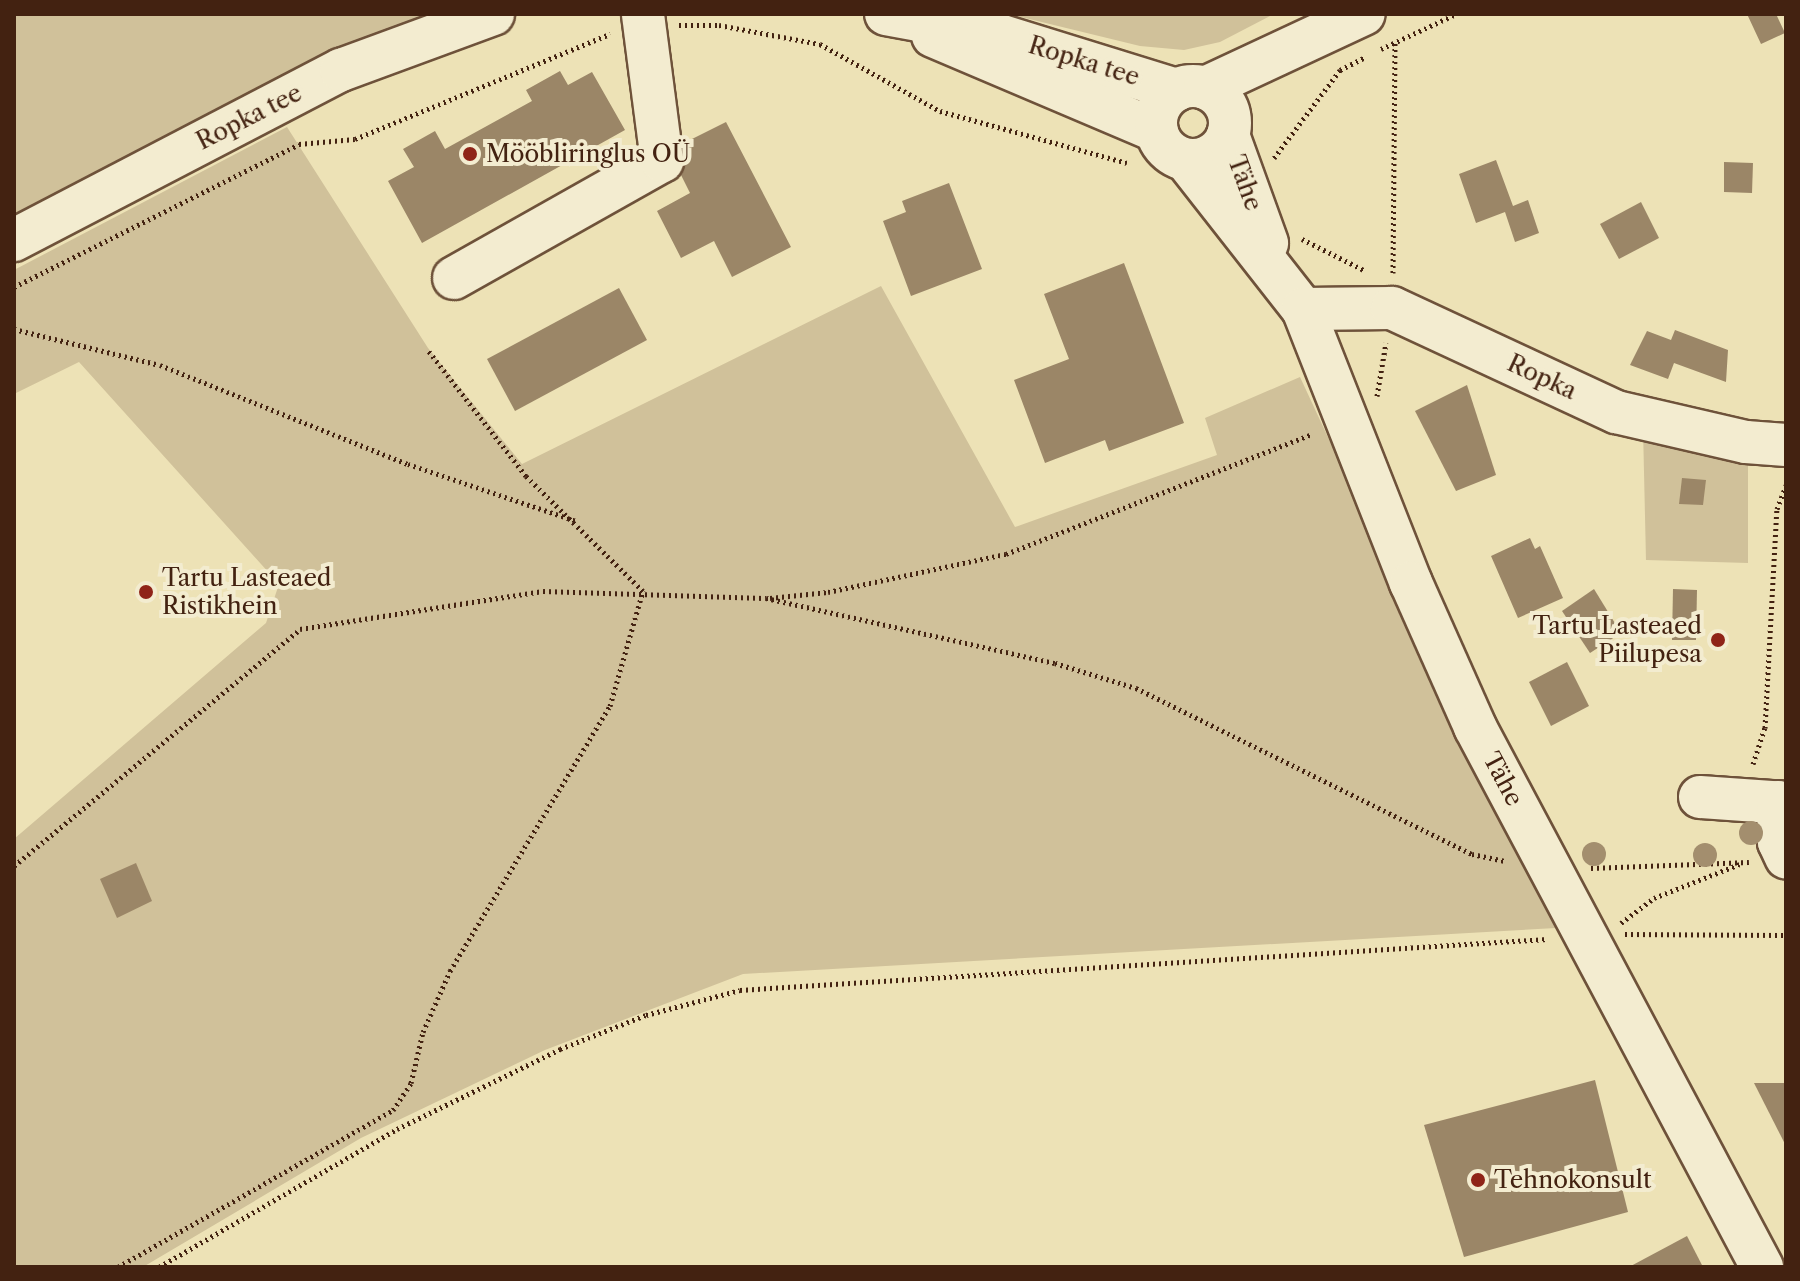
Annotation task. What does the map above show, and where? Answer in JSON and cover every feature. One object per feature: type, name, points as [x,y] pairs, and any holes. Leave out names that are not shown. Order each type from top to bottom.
[{"type":"street","name":"Ropka tee","points":[[14,240],[341,70],[493,14]]},
{"type":"street","points":[[1157,131],[1160,107],[1209,106],[1292,52],[1364,14]]},
{"type":"street","name":"Ropka tee","points":[[891,15],[999,35],[1209,106]]},
{"type":"street","name":"Ropka tee","points":[[891,15],[969,56],[1157,131]]},
{"type":"street","points":[[454,278],[662,161],[646,20]]},
{"type":"street","points":[[1186,160],[1216,152],[1209,106]]},
{"type":"street","name":"Tähe","points":[[1209,106],[1279,275]]},
{"type":"street","name":"Tähe","points":[[1157,131],[1167,150],[1186,160],[1303,309],[1411,583],[1549,868],[1609,932],[1762,1267]]},
{"type":"street","name":"Ropka","points":[[1303,309],[1392,308],[1616,412],[1746,442],[1786,445]]},
{"type":"street","points":[[1700,797],[1782,803],[1779,842],[1772,859]]},
{"type":"path","points":[[1273,166],[1340,70],[1456,14]]},
{"type":"path","points":[[14,287],[299,144],[355,139],[576,46],[646,20],[719,25],[820,44],[940,111],[1127,163]]},
{"type":"path","points":[[1294,234],[1392,283],[1395,42]]},
{"type":"path","points":[[1374,409],[1392,308]]},
{"type":"path","points":[[14,329],[160,365],[408,464],[581,523]]},
{"type":"path","points":[[428,350],[526,476],[581,523],[643,591]]},
{"type":"path","points":[[14,866],[300,629],[543,591],[643,591],[766,598],[828,592],[1006,554],[1321,430]]},
{"type":"path","points":[[1782,803],[1755,781],[1753,767],[1765,728],[1777,509],[1786,485]]},
{"type":"path","points":[[118,1267],[393,1110],[411,1083],[423,1032],[450,971],[610,706],[643,591]]},
{"type":"path","points":[[766,598],[902,633],[998,648],[1136,688],[1472,854],[1549,868],[1772,859]]},
{"type":"path","points":[[1609,932],[1654,898],[1745,862]]},
{"type":"path","points":[[159,1267],[397,1129],[560,1049],[646,1015],[740,990],[1609,932],[1786,935]]},
{"type":"shaded area","points":[[14,14],[447,14],[262,86],[14,217]]},
{"type":"shaded area","points":[[1009,14],[1274,14],[1220,42],[1184,50],[1140,46]]},
{"type":"shaded area","points":[[287,127],[428,348],[522,464],[881,286],[1015,527],[1217,455],[1205,418],[1300,377],[1556,928],[743,974],[545,1050],[361,1138],[143,1267],[14,1267],[14,839],[266,623],[279,584],[79,362],[14,394],[14,270]]},
{"type":"shaded area","points":[[1643,428],[1748,449],[1748,563],[1646,560]]},
{"type":"building","points":[[1747,14],[1776,14],[1785,33],[1761,44]]},
{"type":"building","points":[[560,71],[568,85],[592,72],[625,130],[422,243],[388,181],[414,167],[403,149],[435,131],[445,149],[532,101],[526,90]]},
{"type":"building","points":[[726,122],[791,247],[732,277],[714,241],[681,258],[657,211],[690,193],[681,175],[684,143]]},
{"type":"building","points":[[1496,160],[1513,206],[1528,200],[1539,233],[1515,242],[1505,212],[1476,223],[1459,174]]},
{"type":"building","points":[[1724,162],[1753,163],[1752,193],[1724,192]]},
{"type":"building","points":[[949,183],[982,269],[911,296],[883,221],[906,212],[902,201]]},
{"type":"building","points":[[1641,202],[1659,238],[1619,259],[1600,224]]},
{"type":"building","points":[[1124,263],[1184,423],[1109,451],[1105,440],[1045,463],[1014,380],[1069,359],[1044,294]]},
{"type":"building","points":[[619,288],[647,340],[515,411],[487,359]]},
{"type":"building","points":[[1675,330],[1728,350],[1726,382],[1674,363],[1668,379],[1630,365],[1647,331],[1671,340]]},
{"type":"building","points":[[1467,385],[1496,475],[1456,491],[1415,411]]},
{"type":"building","points":[[1682,478],[1706,480],[1703,505],[1679,504]]},
{"type":"building","points":[[1530,538],[1535,549],[1540,546],[1563,598],[1518,618],[1491,556]]},
{"type":"building","points":[[1594,589],[1621,633],[1590,653],[1562,611]]},
{"type":"building","points":[[1673,589],[1697,590],[1696,640],[1672,640]]},
{"type":"building","points":[[1567,662],[1589,706],[1551,726],[1529,682]]},
{"type":"building","points":[[136,863],[152,901],[117,918],[100,879]]},
{"type":"building","points":[[1595,1080],[1628,1212],[1464,1257],[1424,1125]]},
{"type":"building","points":[[1754,1083],[1786,1083],[1786,1146]]},
{"type":"building","points":[[1687,1236],[1703,1267],[1629,1267]]},
{"type":"place","name":"Mööbliringlus OÜ","points":[[470,154]]},
{"type":"place","name":"Tartu Lasteaed Ristikhein","points":[[146,592]]},
{"type":"place","name":"Tartu Lasteaed Piilupesa","points":[[1718,640]]},
{"type":"place","name":"Tehnokonsult","points":[[1478,1180]]}]
